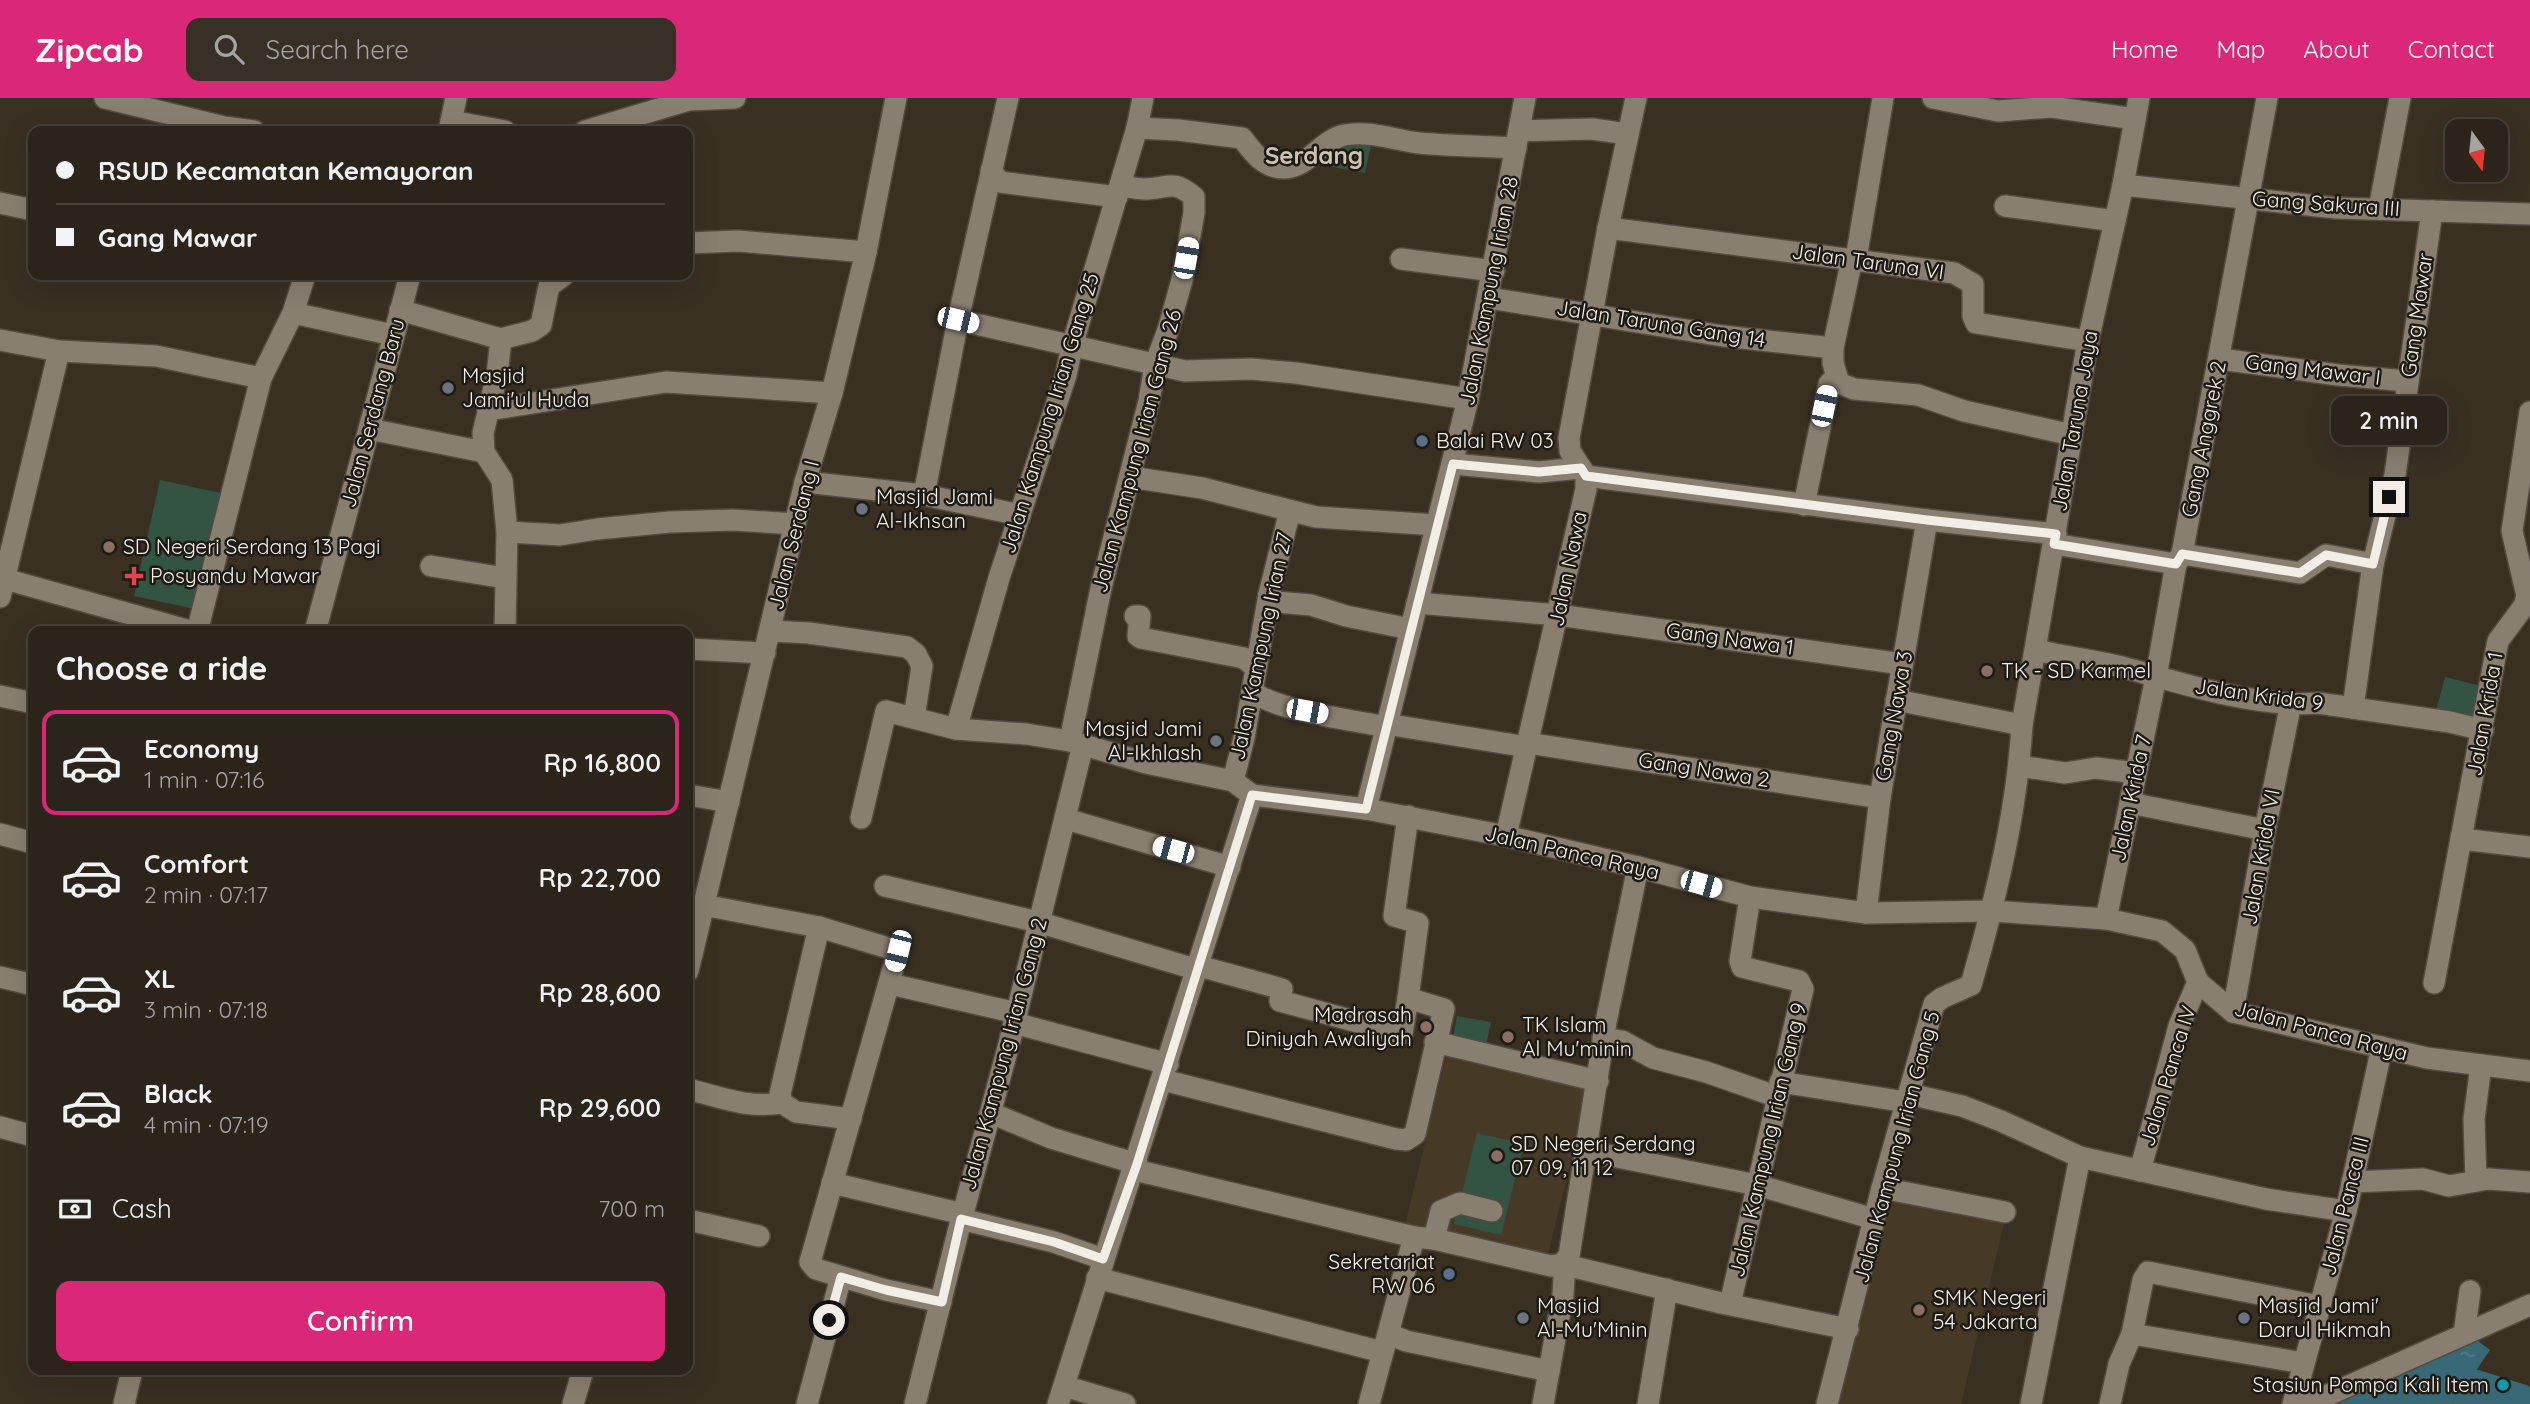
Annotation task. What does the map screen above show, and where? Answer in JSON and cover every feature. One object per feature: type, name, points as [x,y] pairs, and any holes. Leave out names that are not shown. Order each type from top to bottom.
[{"type":"street","points":[[105,98],[212,126]]},
{"type":"street","points":[[450,126],[456,98]]},
{"type":"street","points":[[602,126],[688,100],[735,98]]},
{"type":"street","points":[[891,98],[896,98]]},
{"type":"street","name":"Jalan Serdang I","points":[[693,940],[704,905],[805,482],[832,393],[866,252],[896,98]]},
{"type":"street","points":[[924,495],[958,320],[1008,98]]},
{"type":"street","name":"Jalan Kampung Irian Gang 25","points":[[956,729],[1020,515],[1066,375],[1072,346],[1137,128],[1143,98]]},
{"type":"street","name":"Jalan Kampung Irian 28","points":[[1366,809],[1468,400],[1525,98]]},
{"type":"street","name":"Jalan Nawa","points":[[1506,836],[1586,489],[1583,472],[1570,451],[1569,438],[1608,228],[1636,98]]},
{"type":"street","points":[[1883,98],[1857,253],[1852,259],[1833,348],[1839,383],[1854,389],[1918,396],[1964,411],[2072,435]]},
{"type":"street","points":[[1933,98],[1998,111],[2052,107],[2135,120]]},
{"type":"street","name":"Jalan Taruna Jaya","points":[[1992,911],[2020,766],[2022,725],[2043,651],[2060,543],[2072,435],[2088,341],[2123,185],[2139,98]]},
{"type":"street","name":"Gang Anggrek 2","points":[[2156,677],[2220,359],[2267,98]]},
{"type":"street","points":[[2379,209],[2400,98]]},
{"type":"street","points":[[1137,128],[1242,138],[1263,163],[1281,168],[1294,166],[1327,142],[1343,135],[1367,134],[1419,143],[1518,139],[1592,129],[1629,134]]},
{"type":"street","points":[[991,171],[1000,182],[1119,191]]},
{"type":"street","name":"Gang Sakura III","points":[[2123,185],[2336,208],[2530,214]]},
{"type":"street","name":"Jalan Kampung Irian Gang 26","points":[[1077,743],[1101,588],[1149,401],[1155,365],[1182,280],[1194,213],[1194,197],[1183,187],[1163,186],[1119,191]]},
{"type":"street","points":[[0,203],[28,209]]},
{"type":"street","points":[[2005,206],[2115,221]]},
{"type":"street","name":"Gang Mawar","points":[[2353,708],[2373,564],[2395,475],[2432,211]]},
{"type":"street","name":"Jalan Taruna VI","points":[[1608,228],[1954,273],[1973,284],[1973,316],[1976,323],[2088,341]]},
{"type":"street","points":[[693,243],[738,241],[866,252]]},
{"type":"street","points":[[1401,259],[1494,271]]},
{"type":"street","points":[[197,626],[261,378],[293,313],[303,280]]},
{"type":"street","name":"Jalan Serdang Baru","points":[[317,626],[409,280]]},
{"type":"street","points":[[400,310],[501,340],[532,331],[541,325],[549,286],[557,280]]},
{"type":"street","name":"Jalan Taruna Gang 14","points":[[1489,298],[1723,336],[1833,348]]},
{"type":"street","points":[[293,313],[393,335]]},
{"type":"street","points":[[958,320],[1185,371],[1251,369],[1296,373],[1468,400]]},
{"type":"street","points":[[0,340],[59,351],[156,356],[261,378]]},
{"type":"street","points":[[501,340],[497,375],[483,433],[484,452],[502,480],[507,532],[505,626]]},
{"type":"street","points":[[59,351],[2,588],[169,626]]},
{"type":"street","name":"Gang Mawar I","points":[[2220,359],[2407,381]]},
{"type":"street","points":[[1804,505],[1829,384],[1836,377]]},
{"type":"street","points":[[488,410],[666,382],[832,393]]},
{"type":"street","name":"Jalan Krida 1","points":[[2434,983],[2498,641],[2524,606],[2527,596],[2512,531],[2530,412]]},
{"type":"street","points":[[369,429],[484,452]]},
{"type":"street","points":[[1453,464],[1539,472],[1583,472],[1804,505],[1927,520],[2060,543],[2300,573],[2326,555],[2373,564]]},
{"type":"street","points":[[1130,477],[1202,488],[1316,517],[1437,525]]},
{"type":"street","points":[[805,482],[924,495],[1020,515]]},
{"type":"street","name":"Jalan Kampung Irian 27","points":[[1233,781],[1269,594],[1290,511]]},
{"type":"street","points":[[507,532],[560,535],[597,528],[733,520],[796,524]]},
{"type":"street","name":"Gang Nawa 3","points":[[1866,914],[1880,798],[1927,520]]},
{"type":"street","points":[[431,566],[505,578]]},
{"type":"street","points":[[1269,594],[1276,602],[1311,605],[1346,616],[1410,629]]},
{"type":"street","name":"Gang Nawa 1","points":[[1417,603],[1558,615],[1902,664]]},
{"type":"street","points":[[1135,616],[1140,616],[1138,636],[1141,638],[1244,658],[1256,668]]},
{"type":"street","points":[[770,631],[809,633],[907,647],[916,654],[922,666],[914,718]]},
{"type":"street","points":[[693,649],[765,653]]},
{"type":"street","name":"Jalan Krida 9","points":[[2043,651],[2136,670],[2243,697],[2291,704],[2353,708],[2450,722],[2483,730]]},
{"type":"street","name":"Jalan Krida 7","points":[[2106,919],[2156,677]]},
{"type":"street","name":"Gang Nawa 2","points":[[1252,691],[1261,698],[1289,708],[1386,726],[1880,798]]},
{"type":"street","points":[[0,696],[28,703]]},
{"type":"street","points":[[1896,700],[2022,725]]},
{"type":"street","name":"Jalan Krida VI","points":[[2234,1012],[2265,830],[2291,704]]},
{"type":"street","name":"Jalan Panca Raya","points":[[861,818],[886,711],[956,729],[1026,734],[1077,743],[1146,764],[1233,781],[1252,795],[1366,809],[1506,836],[1750,897],[1866,914],[1992,911],[2106,919],[2162,931],[2185,950],[2197,982],[2234,1012],[2427,1058],[2530,1071]]},
{"type":"street","name":"Jalan Kampung Irian Gang 2","points":[[915,1404],[1066,819],[1077,743]]},
{"type":"street","points":[[2020,766],[2065,773],[2096,768],[2136,773]]},
{"type":"street","points":[[1125,1404],[1061,1395],[1098,1263],[1226,866],[1252,795]]},
{"type":"street","points":[[693,796],[729,802]]},
{"type":"street","points":[[2130,803],[2265,830]]},
{"type":"street","points":[[885,887],[1038,922],[1195,968],[1282,989],[1280,1001],[1402,1034],[1418,923],[1394,916],[1408,816]]},
{"type":"street","points":[[1066,819],[1226,866]]},
{"type":"street","points":[[0,834],[28,842]]},
{"type":"street","points":[[2461,839],[2530,847]]},
{"type":"street","points":[[1542,1404],[1563,1295],[1562,1264],[1569,1256],[1603,1038],[1638,867]]},
{"type":"street","name":"Jalan Kampung Irian Gang 9","points":[[1730,1304],[1803,989],[1799,981],[1742,967],[1740,961],[1750,897]]},
{"type":"street","points":[[704,905],[819,927],[898,951],[810,1262],[816,1269],[841,1277],[942,1302]]},
{"type":"street","name":"Jalan Kampung Irian Gang 5","points":[[1828,1404],[1882,1188],[1934,1004],[1971,985],[1992,911]]},
{"type":"street","points":[[781,1098],[819,927]]},
{"type":"street","points":[[0,977],[28,984]]},
{"type":"street","name":"Jalan Panca IV","points":[[2140,1171],[2179,1027],[2197,982]]},
{"type":"street","points":[[890,984],[1016,1018],[1382,1136],[1406,1140],[1415,1134],[1444,1009],[1408,998]]},
{"type":"street","points":[[1603,1038],[1622,1041],[1653,1058],[1779,1089],[1908,1098],[1962,1107],[2001,1121],[2080,1157],[2266,1199],[2346,1211]]},
{"type":"street","points":[[1435,1042],[1598,1081]]},
{"type":"street","name":"Jalan Panca III","points":[[2293,1404],[2346,1211],[2382,1048]]},
{"type":"street","points":[[2476,1181],[2474,1119],[2482,1065]]},
{"type":"street","points":[[693,1090],[762,1107],[781,1098]]},
{"type":"street","points":[[781,1098],[796,1112],[851,1119]]},
{"type":"street","points":[[991,1113],[1051,1138],[1131,1164],[1424,1238],[1551,1266],[1562,1264],[1848,1329]]},
{"type":"street","points":[[0,1127],[28,1135]]},
{"type":"street","points":[[1587,1151],[1758,1185],[1874,1219]]},
{"type":"street","points":[[2031,1404],[2080,1157]]},
{"type":"street","points":[[2352,1182],[2423,1179],[2449,1186],[2476,1181],[2530,1182]]},
{"type":"street","points":[[832,1183],[1054,1242],[1098,1263],[1386,1343],[1406,1341],[1549,1371]]},
{"type":"street","points":[[1882,1188],[2005,1212]]},
{"type":"street","points":[[1369,1404],[1386,1343],[1424,1238],[1441,1211],[1460,1203],[1492,1211]]},
{"type":"street","points":[[693,1221],[759,1236]]},
{"type":"street","points":[[2110,1404],[2119,1364],[2132,1334],[2143,1280],[2148,1272],[2319,1306]]},
{"type":"street","points":[[807,1404],[841,1277]]},
{"type":"street","points":[[1648,1404],[1667,1289]]},
{"type":"street","points":[[2465,1334],[2470,1291]]},
{"type":"street","points":[[2318,1402],[2530,1305]]},
{"type":"street","points":[[2132,1334],[2303,1363]]},
{"type":"street","points":[[124,1404],[131,1375]]},
{"type":"street","points":[[573,1404],[582,1375]]},
{"type":"shaded area","name":"SD Negeri Serdang 07 09, 11 12","points":[[1448,1049],[1590,1082],[1546,1263],[1404,1229]]},
{"type":"shaded area","name":"SMK Negeri 54 Jakarta","points":[[1884,1190],[2006,1215],[1961,1404],[1830,1404]]},
{"type":"green space","points":[[1337,139],[1371,146],[1365,173],[1332,167]]},
{"type":"green space","points":[[160,480],[226,494],[200,610],[134,596]]},
{"type":"green space","points":[[2445,677],[2481,686],[2472,720],[2436,711]]},
{"type":"green space","points":[[1457,1016],[1491,1022],[1486,1045],[1453,1039]]},
{"type":"green space","points":[[1477,1133],[1524,1144],[1501,1235],[1454,1224]]},
{"type":"water","points":[[2478,1341],[2490,1350],[2453,1404],[2332,1404]]},
{"type":"waterway","points":[[2378,1404],[2438,1378],[2520,1404]]},
{"type":"place","name":"Masjid Jami'ul Huda","points":[[448,388]]},
{"type":"place","name":"Balai RW 03","points":[[1422,441]]},
{"type":"place","name":"Masjid Jami Al-Ikhsan","points":[[862,509]]},
{"type":"place","name":"SD Negeri Serdang 13 Pagi","points":[[109,547]]},
{"type":"place","name":"Posyandu Mawar","points":[[134,576]]},
{"type":"place","name":"TK - SD Karmel","points":[[1987,671]]},
{"type":"place","name":"Masjid Jami Al-Ikhlash","points":[[1216,741]]},
{"type":"place","name":"Madrasah Diniyah Awaliyah","points":[[1426,1027]]},
{"type":"place","name":"TK Islam Al Mu'minin","points":[[1508,1037]]},
{"type":"place","name":"SD Negeri Serdang 07 09, 11 12","points":[[1497,1156]]},
{"type":"place","name":"Sekretariat RW 06","points":[[1449,1274]]},
{"type":"place","name":"SMK Negeri 54 Jakarta","points":[[1919,1310]]},
{"type":"place","name":"Masjid Al-Mu'Minin","points":[[1523,1318]]},
{"type":"place","name":"Masjid Jami' Darul Hikmah","points":[[2244,1318]]},
{"type":"place","name":"Stasiun Pompa Kali Item","points":[[2503,1385]]},
{"type":"district","name":"Serdang","points":[[1314,156]]},
{"type":"route","points":[[829,1320],[841,1277],[942,1302],[961,1219],[1054,1242],[1103,1259],[1137,1164],[1252,795],[1366,809],[1453,464],[1539,472],[1581,468],[1586,476],[2056,534],[2054,544],[2176,564],[2182,554],[2300,573],[2326,555],[2373,564],[2389,497]]}]
